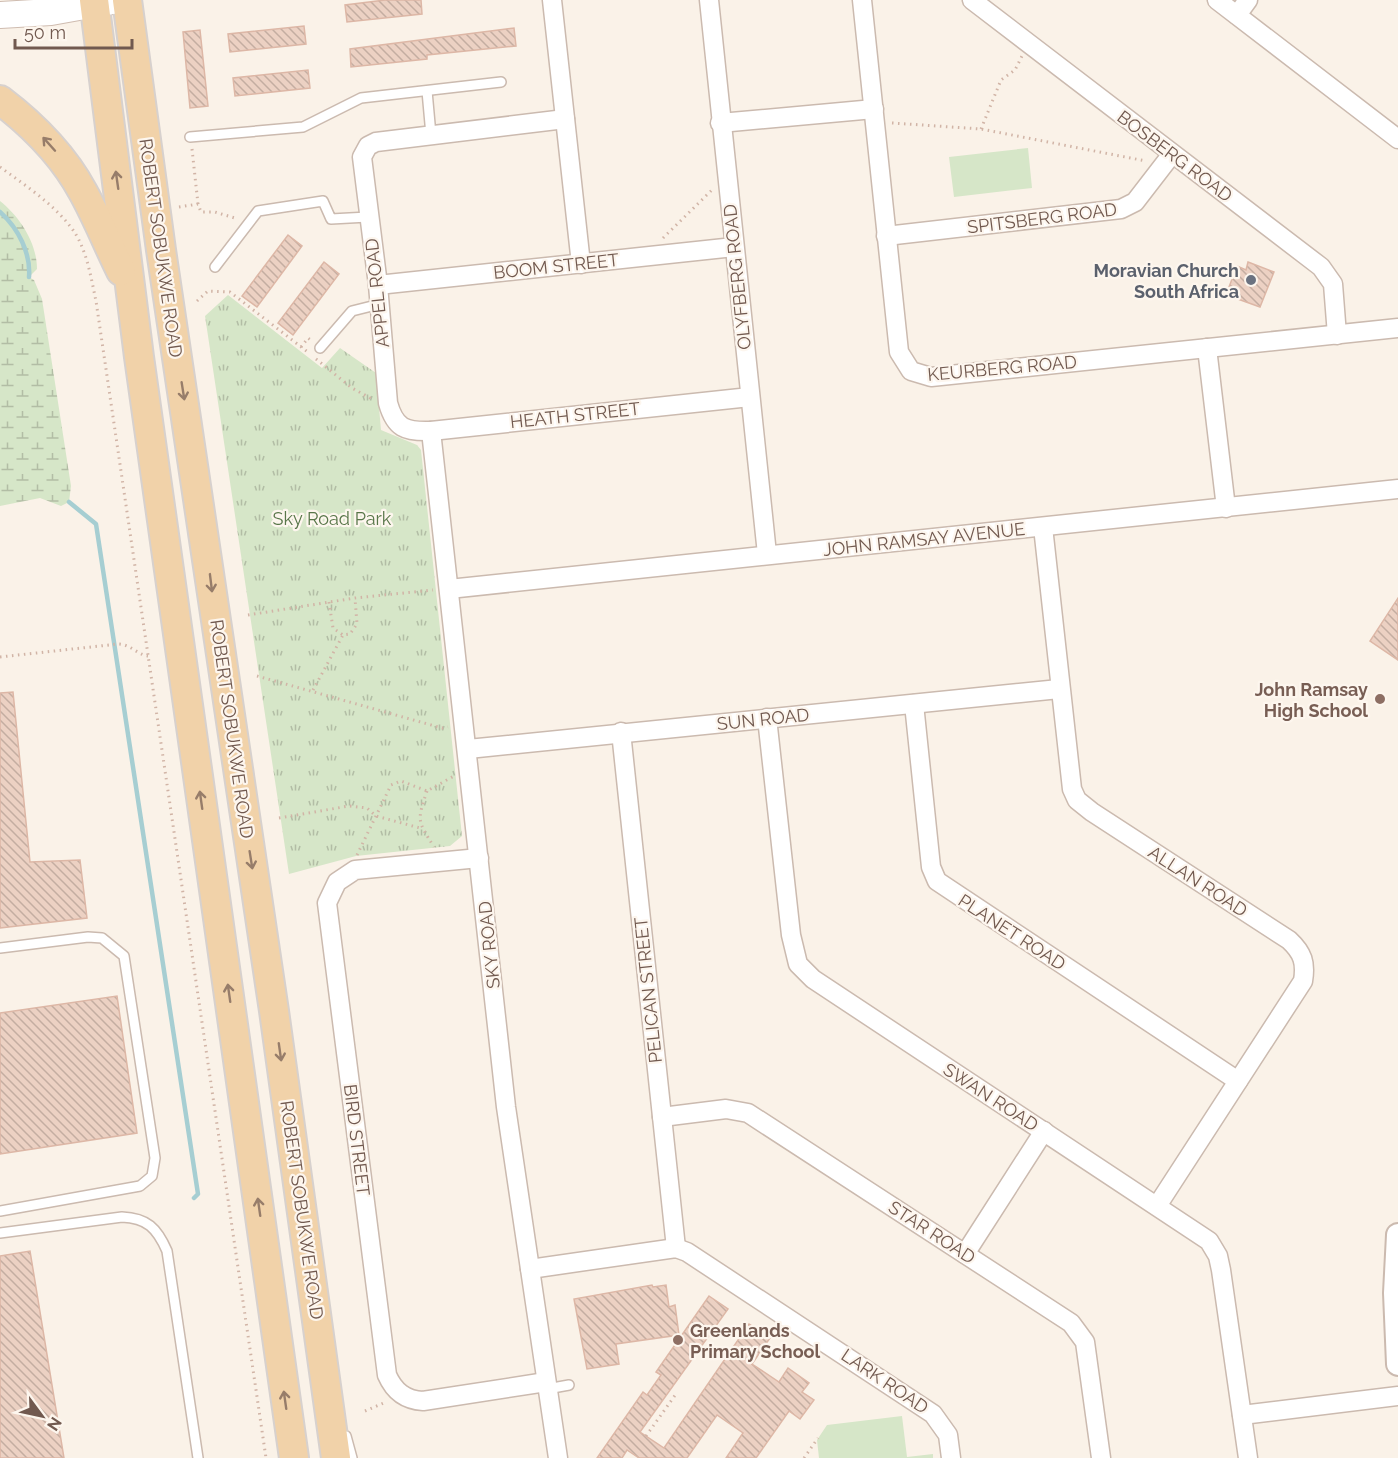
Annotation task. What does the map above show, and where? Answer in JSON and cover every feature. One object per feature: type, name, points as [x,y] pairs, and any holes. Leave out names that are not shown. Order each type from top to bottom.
[{"type":"main road","name":"ROBERT SOBUKWE ROAD","points":[[127,0],[161,249],[274,1011],[336,1458]]},
{"type":"main road","name":"ROBERT SOBUKWE ROAD","points":[[102,2],[129,286],[294,1458]]},
{"type":"main road","points":[[0,15],[102,2]]},
{"type":"main road","points":[[0,100],[45,139],[63,160],[84,192],[129,286]]},
{"type":"street","points":[[552,0],[580,264]]},
{"type":"street","name":"OLYFBERG ROAD","points":[[709,0],[720,123],[767,554]]},
{"type":"street","name":"KEURBERG ROAD","points":[[862,0],[899,352],[905,366],[917,375],[931,377],[1398,328]]},
{"type":"street","name":"BOSBERG ROAD","points":[[972,0],[1326,271],[1333,284],[1337,335]]},
{"type":"street","points":[[1217,0],[1398,139]]},
{"type":"street","points":[[1237,15],[1248,0]]},
{"type":"street","points":[[720,123],[874,115]]},
{"type":"street","points":[[431,135],[565,119]]},
{"type":"street","name":"APPEL ROAD","points":[[401,426],[394,420],[388,402],[378,285],[362,157],[368,146],[376,142],[431,135]]},
{"type":"street","name":"SPITSBERG ROAD","points":[[886,236],[1121,209],[1135,202],[1172,153]]},
{"type":"street","name":"BOOM STREET","points":[[378,285],[734,246]]},
{"type":"street","points":[[1207,348],[1226,508]]},
{"type":"street","name":"HEATH STREET","points":[[401,426],[408,430],[431,431],[750,397]]},
{"type":"street","name":"SKY ROAD","points":[[431,431],[445,589],[465,723],[506,1107],[558,1458]]},
{"type":"street","name":"JOHN RAMSAY AVENUE","points":[[445,589],[1398,489]]},
{"type":"street","name":"ALLAN ROAD","points":[[1043,527],[1059,689],[1072,789],[1077,800],[1289,940],[1302,955],[1305,964],[1303,981],[1157,1206]]},
{"type":"street","name":"SUN ROAD","points":[[468,749],[1059,689]]},
{"type":"street","name":"PLANET ROAD","points":[[914,704],[931,867],[937,881],[1238,1081]]},
{"type":"street","name":"SWAN ROAD","points":[[767,718],[791,935],[798,964],[813,979],[1203,1236],[1218,1256],[1248,1458]]},
{"type":"street","name":"PELICAN STREET","points":[[621,732],[676,1248]]},
{"type":"street","points":[[355,870],[479,858]]},
{"type":"street","name":"BIRD STREET","points":[[355,870],[336,882],[327,903],[387,1375],[396,1390],[416,1400],[547,1385]]},
{"type":"street","name":"STAR ROAD","points":[[662,1118],[726,1109],[748,1113],[1071,1323],[1082,1335],[1101,1458]]},
{"type":"street","points":[[965,1254],[1044,1131]]},
{"type":"street","points":[[1398,1234],[1395,1293],[1398,1364]]},
{"type":"street","points":[[530,1269],[676,1248]]},
{"type":"street","name":"LARK ROAD","points":[[676,1248],[701,1259],[933,1414],[948,1435],[951,1458]]},
{"type":"street","points":[[1242,1415],[1398,1396]]},
{"type":"lane","points":[[136,75],[158,142]]},
{"type":"lane","points":[[190,137],[303,127],[361,98],[501,82]]},
{"type":"lane","points":[[427,91],[431,135]]},
{"type":"lane","points":[[161,249],[164,196]]},
{"type":"lane","points":[[215,267],[245,225],[262,210],[320,201],[324,203],[327,215],[333,220],[368,217]]},
{"type":"lane","points":[[320,348],[352,311],[380,304]]},
{"type":"lane","points":[[0,948],[88,937],[102,938],[124,956],[155,1158],[152,1176],[140,1186],[0,1210]]},
{"type":"lane","points":[[0,1233],[122,1217],[141,1219],[154,1229],[166,1251],[198,1458]]},
{"type":"lane","points":[[324,1368],[352,1458]]},
{"type":"lane","points":[[547,1385],[569,1385]]},
{"type":"path","points":[[981,129],[1001,80],[1015,69],[1028,44]]},
{"type":"path","points":[[874,115],[981,129],[1147,161],[1159,170]]},
{"type":"path","points":[[194,160],[201,213],[215,212],[237,218],[245,225]]},
{"type":"path","points":[[0,166],[46,200],[74,231],[85,256],[96,301],[266,1458]]},
{"type":"path","points":[[654,255],[661,240],[711,189],[727,182]]},
{"type":"path","points":[[179,207],[198,204]]},
{"type":"path","points":[[197,301],[208,291],[230,292],[352,388],[375,401],[388,402]]},
{"type":"path","points":[[248,615],[355,598],[445,589]]},
{"type":"path","points":[[329,602],[333,628],[343,635],[350,634],[357,624],[355,598]]},
{"type":"path","points":[[313,690],[343,635]]},
{"type":"path","points":[[0,657],[118,644],[125,644],[148,656]]},
{"type":"path","points":[[257,676],[442,728],[465,723]]},
{"type":"path","points":[[355,870],[354,860],[391,785],[401,781],[427,791],[470,771]]},
{"type":"path","points":[[420,828],[421,811],[427,791]]},
{"type":"path","points":[[279,818],[349,806],[367,808],[376,816],[420,828],[436,850],[439,863]]},
{"type":"path","points":[[646,1436],[676,1394]]},
{"type":"path","points":[[804,1458],[818,1438]]},
{"type":"green space","points":[[1028,148],[1032,188],[954,197],[949,157]]},
{"type":"green space","points":[[0,201],[26,231],[36,259],[37,269],[29,277],[34,280],[42,299],[71,486],[69,502],[61,506],[40,498],[0,506]]},
{"type":"green space","name":"Sky Road Park","points":[[228,295],[322,368],[340,348],[376,373],[381,430],[417,445],[421,450],[462,836],[450,846],[356,856],[289,874],[205,316]]},
{"type":"green space","points":[[902,1416],[907,1457],[933,1454],[933,1458],[819,1458],[817,1440],[827,1425]]},
{"type":"building","points":[[385,0],[421,0],[422,14],[347,22],[345,5]]},
{"type":"building","points":[[304,26],[306,44],[230,52],[228,34]]},
{"type":"building","points":[[514,28],[516,46],[427,55],[427,59],[351,67],[350,49]]},
{"type":"building","points":[[200,30],[208,106],[190,108],[183,32]]},
{"type":"building","points":[[308,70],[310,88],[235,96],[233,78]]},
{"type":"building","points":[[288,235],[302,246],[257,307],[242,296]]},
{"type":"building","points":[[324,262],[339,274],[293,335],[278,323]]},
{"type":"building","name":"Moravian Church South Africa","points":[[1248,262],[1274,272],[1260,307],[1235,298],[1238,290],[1229,287],[1237,266],[1246,270]]},
{"type":"building","points":[[1398,598],[1398,660],[1370,641]]},
{"type":"building","points":[[13,692],[30,862],[80,860],[87,918],[0,928],[0,693]]},
{"type":"building","points":[[117,996],[137,1133],[0,1154],[0,1013]]},
{"type":"building","points":[[30,1251],[64,1458],[0,1458],[0,1256]]},
{"type":"building","points":[[652,1285],[653,1287],[666,1285],[669,1307],[675,1305],[679,1335],[616,1344],[619,1364],[587,1369],[574,1299]]},
{"type":"building","points":[[709,1296],[728,1309],[640,1432],[664,1448],[749,1324],[770,1338],[752,1364],[779,1382],[788,1368],[809,1383],[802,1392],[814,1400],[800,1419],[789,1411],[756,1458],[726,1458],[743,1433],[717,1415],[687,1458],[639,1458],[627,1450],[622,1458],[597,1458],[643,1392],[647,1395],[661,1375],[656,1372]]},
{"type":"waterway","points":[[0,212],[18,233],[28,259],[29,277]]},
{"type":"waterway","points":[[69,502],[96,524],[198,1194],[194,1198]]},
{"type":"place","name":"Moravian Church South Africa","points":[[1251,280]]},
{"type":"place","name":"John Ramsay High School","points":[[1380,699]]},
{"type":"place","name":"Greenlands Primary School","points":[[678,1340]]}]
